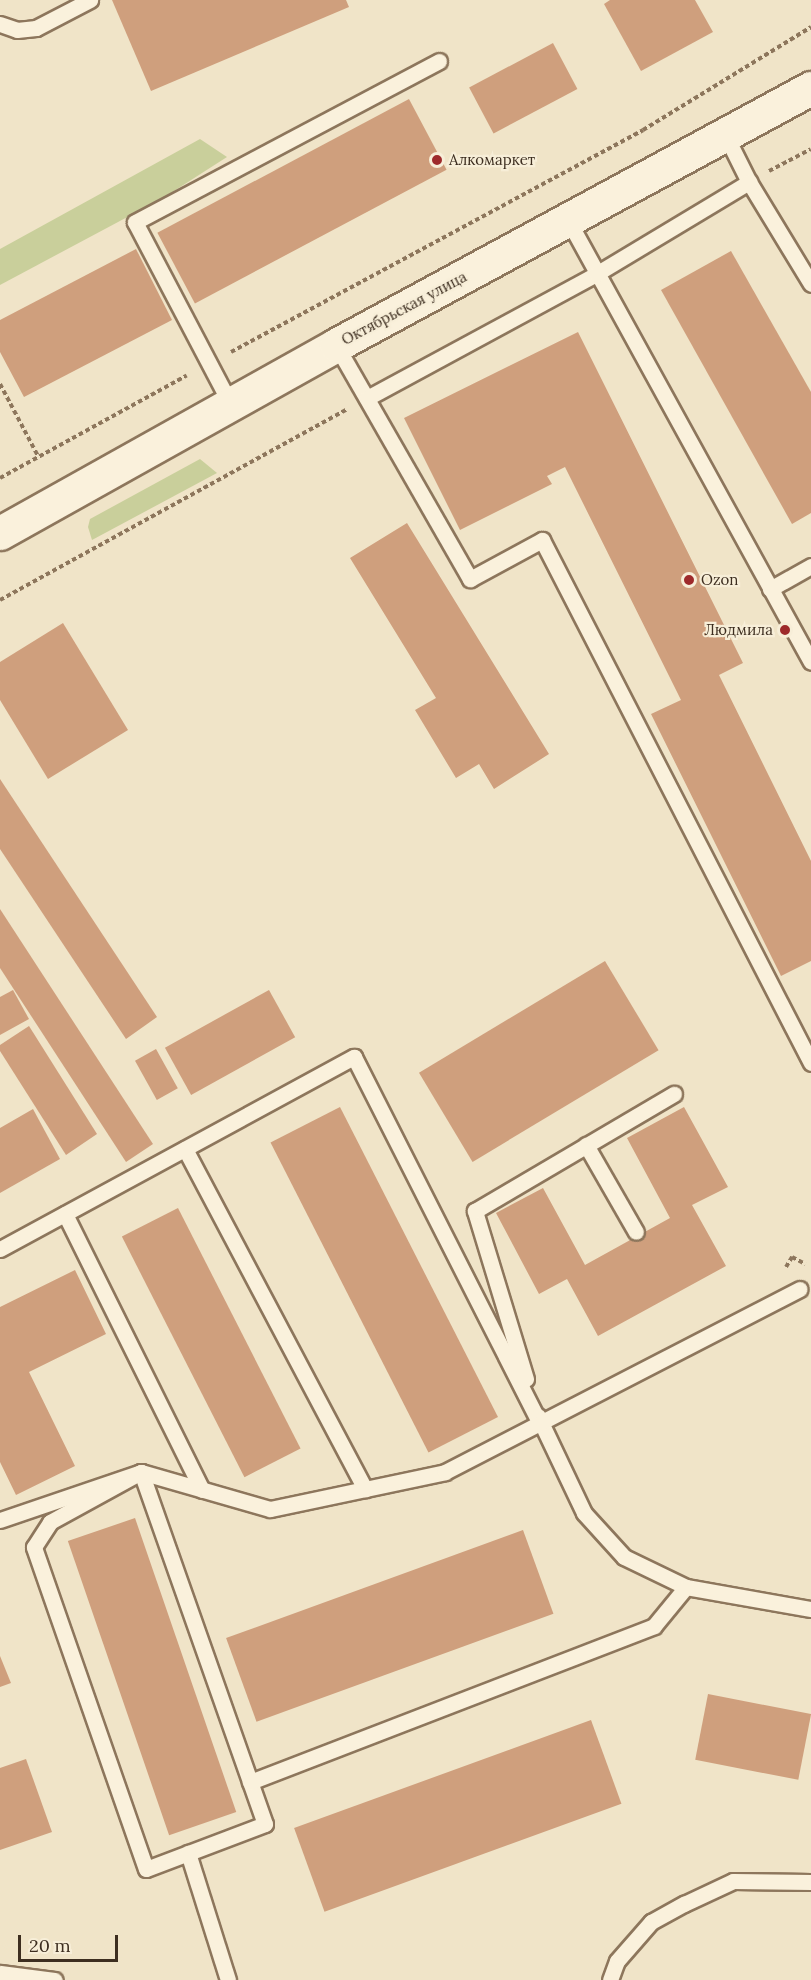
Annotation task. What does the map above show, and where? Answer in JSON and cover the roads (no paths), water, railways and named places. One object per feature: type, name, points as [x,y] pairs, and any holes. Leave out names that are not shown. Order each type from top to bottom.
[{"type":"main road","name":"Октябрьская улица","points":[[0,533],[336,345],[811,88]]},
{"type":"lane","points":[[0,24],[17,30],[36,28],[90,0]]},
{"type":"lane","points":[[230,404],[135,222],[439,61]]},
{"type":"lane","points":[[725,134],[749,182],[811,284]]},
{"type":"lane","points":[[367,398],[596,274],[749,182]]},
{"type":"lane","points":[[568,220],[811,662]]},
{"type":"lane","points":[[336,345],[470,579],[542,540],[811,1063]]},
{"type":"lane","points":[[770,589],[811,566]]},
{"type":"lane","points":[[0,1249],[354,1057],[584,1513],[624,1557],[686,1587],[811,1609]]},
{"type":"lane","points":[[541,1425],[474,1211],[674,1094]]},
{"type":"lane","points":[[586,1145],[636,1232]]},
{"type":"lane","points":[[184,1149],[365,1489]]},
{"type":"lane","points":[[65,1214],[202,1490]]},
{"type":"lane","points":[[0,1520],[141,1472],[270,1509],[445,1472],[541,1425],[799,1289]]},
{"type":"lane","points":[[141,1472],[265,1824],[146,1869],[34,1547],[50,1522],[141,1472]]},
{"type":"lane","points":[[250,1782],[654,1626],[686,1587]]},
{"type":"lane","points":[[188,1853],[228,1980]]},
{"type":"lane","points":[[610,1980],[617,1961],[651,1922],[684,1904],[733,1881],[811,1882]]},
{"type":"lane","points":[[0,1973],[55,1980]]},
{"type":"place","name":"Алкомаркет","points":[[437,160]]},
{"type":"place","name":"Ozon","points":[[689,580]]},
{"type":"place","name":"Людмила","points":[[785,630]]}]
